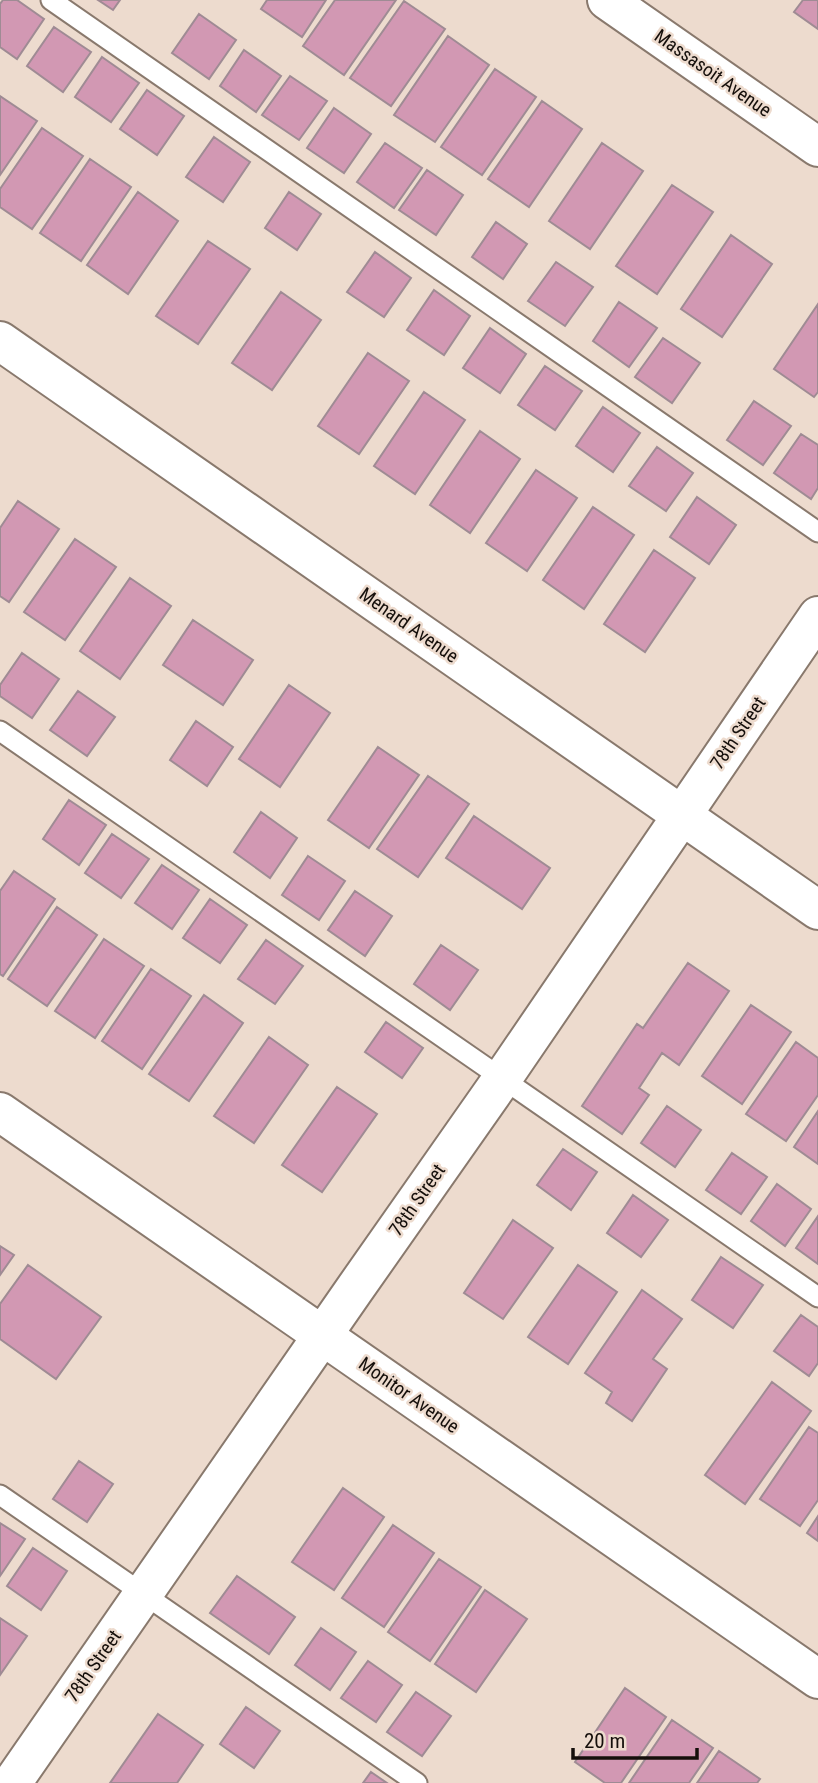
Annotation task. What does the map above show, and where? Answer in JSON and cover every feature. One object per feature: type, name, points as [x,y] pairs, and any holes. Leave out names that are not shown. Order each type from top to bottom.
[{"type":"street","name":"Massasoit Avenue","points":[[607,0],[818,146]]},
{"type":"street","name":"Menard Avenue","points":[[0,341],[818,910]]},
{"type":"street","name":"78th Street","points":[[12,1783],[502,1079],[818,616]]},
{"type":"street","name":"Monitor Avenue","points":[[0,1112],[818,1679]]},
{"type":"lane","points":[[51,0],[818,532]]},
{"type":"lane","points":[[0,730],[818,1297]]},
{"type":"lane","points":[[0,1495],[417,1783]]},
{"type":"building","points":[[3,0],[17,0],[44,19],[17,59],[0,47],[0,4]]},
{"type":"building","points":[[98,0],[120,0],[113,10]]},
{"type":"building","points":[[267,0],[326,0],[302,37],[261,9]]},
{"type":"building","points":[[335,0],[396,0],[344,75],[303,46]]},
{"type":"building","points":[[803,0],[818,0],[818,29],[794,12]]},
{"type":"building","points":[[404,1],[445,29],[391,106],[350,78]]},
{"type":"building","points":[[199,14],[236,40],[209,79],[172,53]]},
{"type":"building","points":[[54,27],[91,52],[63,92],[27,66]]},
{"type":"building","points":[[448,36],[489,65],[435,142],[394,115]]},
{"type":"building","points":[[244,50],[281,76],[256,112],[220,86]]},
{"type":"building","points":[[102,57],[139,83],[111,122],[75,97]]},
{"type":"building","points":[[495,69],[536,97],[482,175],[441,147]]},
{"type":"building","points":[[290,76],[327,101],[299,140],[262,115]]},
{"type":"building","points":[[147,90],[184,116],[157,155],[120,129]]},
{"type":"building","points":[[0,96],[37,121],[0,175]]},
{"type":"building","points":[[542,101],[582,129],[529,207],[488,179]]},
{"type":"building","points":[[334,108],[371,134],[344,173],[307,148]]},
{"type":"building","points":[[42,128],[83,156],[32,229],[0,207],[0,189]]},
{"type":"building","points":[[214,137],[250,162],[223,202],[186,177]]},
{"type":"building","points":[[385,143],[422,168],[394,208],[357,182]]},
{"type":"building","points":[[602,143],[643,171],[590,249],[549,221]]},
{"type":"building","points":[[90,159],[131,187],[81,261],[40,233]]},
{"type":"building","points":[[427,170],[463,195],[436,235],[399,210]]},
{"type":"building","points":[[672,185],[713,212],[657,294],[616,266]]},
{"type":"building","points":[[138,192],[178,221],[128,294],[87,265]]},
{"type":"building","points":[[289,192],[321,214],[297,250],[265,228]]},
{"type":"building","points":[[496,222],[527,244],[503,279],[472,257]]},
{"type":"building","points":[[731,235],[772,264],[722,337],[681,309]]},
{"type":"building","points":[[208,241],[250,269],[198,344],[156,316]]},
{"type":"building","points":[[375,252],[411,278],[384,317],[347,292]]},
{"type":"building","points":[[556,262],[593,287],[565,326],[528,301]]},
{"type":"building","points":[[434,290],[470,316],[444,355],[407,330]]},
{"type":"building","points":[[281,292],[321,320],[272,390],[232,363]]},
{"type":"building","points":[[619,302],[657,328],[629,367],[593,341]]},
{"type":"building","points":[[818,304],[818,392],[814,397],[774,369]]},
{"type":"building","points":[[490,328],[526,354],[500,393],[463,368]]},
{"type":"building","points":[[663,338],[700,363],[672,403],[635,377]]},
{"type":"building","points":[[368,353],[409,381],[359,454],[318,426]]},
{"type":"building","points":[[545,366],[582,391],[555,430],[518,405]]},
{"type":"building","points":[[424,392],[465,420],[415,494],[374,466]]},
{"type":"building","points":[[754,401],[791,426],[763,465],[727,440]]},
{"type":"building","points":[[603,407],[640,433],[613,472],[576,446]]},
{"type":"building","points":[[480,431],[520,459],[470,533],[430,505]]},
{"type":"building","points":[[801,434],[818,445],[818,488],[811,499],[774,473]]},
{"type":"building","points":[[657,447],[693,473],[666,511],[629,486]]},
{"type":"building","points":[[536,470],[577,498],[527,571],[486,543]]},
{"type":"building","points":[[697,497],[736,525],[709,564],[670,537]]},
{"type":"building","points":[[18,501],[59,529],[9,602],[0,596],[0,528]]},
{"type":"building","points":[[593,507],[634,535],[584,609],[543,580]]},
{"type":"building","points":[[75,539],[116,567],[65,640],[24,612]]},
{"type":"building","points":[[654,550],[695,578],[645,652],[604,624]]},
{"type":"building","points":[[130,578],[171,606],[120,679],[80,651]]},
{"type":"building","points":[[193,620],[253,660],[223,705],[163,665]]},
{"type":"building","points":[[22,653],[59,679],[32,718],[0,696],[0,685]]},
{"type":"building","points":[[289,685],[330,713],[280,787],[239,759]]},
{"type":"building","points":[[78,691],[115,717],[87,756],[50,730]]},
{"type":"building","points":[[196,721],[233,747],[207,786],[170,760]]},
{"type":"building","points":[[378,747],[419,775],[369,848],[328,820]]},
{"type":"building","points":[[428,776],[469,804],[418,877],[377,849]]},
{"type":"building","points":[[69,800],[106,825],[79,865],[43,839]]},
{"type":"building","points":[[261,812],[297,838],[270,878],[234,852]]},
{"type":"building","points":[[474,816],[550,868],[522,909],[446,858]]},
{"type":"building","points":[[112,834],[149,859],[121,898],[85,873]]},
{"type":"building","points":[[308,856],[345,881],[319,920],[282,895]]},
{"type":"building","points":[[162,865],[199,890],[172,929],[135,903]]},
{"type":"building","points":[[14,871],[55,899],[3,976],[0,974],[0,891]]},
{"type":"building","points":[[355,891],[392,916],[365,956],[328,930]]},
{"type":"building","points":[[210,899],[247,925],[220,963],[183,938]]},
{"type":"building","points":[[57,907],[97,935],[47,1006],[8,979]]},
{"type":"building","points":[[104,939],[144,966],[95,1038],[55,1011]]},
{"type":"building","points":[[266,940],[303,966],[275,1004],[238,979]]},
{"type":"building","points":[[441,945],[478,970],[450,1010],[414,984]]},
{"type":"building","points":[[688,963],[729,991],[679,1065],[662,1053],[639,1088],[649,1095],[622,1134],[582,1106],[637,1024],[643,1028]]},
{"type":"building","points":[[151,969],[191,996],[142,1069],[102,1041]]},
{"type":"building","points":[[204,995],[243,1023],[189,1101],[149,1074]]},
{"type":"building","points":[[751,1005],[791,1032],[742,1104],[702,1076]]},
{"type":"building","points":[[386,1022],[423,1048],[402,1078],[365,1052]]},
{"type":"building","points":[[269,1037],[308,1065],[254,1143],[214,1116]]},
{"type":"building","points":[[796,1042],[818,1058],[818,1095],[786,1141],[746,1114]]},
{"type":"building","points":[[337,1087],[377,1114],[322,1192],[282,1165]]},
{"type":"building","points":[[667,1106],[701,1130],[675,1167],[641,1143]]},
{"type":"building","points":[[818,1111],[818,1164],[794,1147]]},
{"type":"building","points":[[563,1149],[597,1172],[571,1210],[537,1185]]},
{"type":"building","points":[[732,1153],[767,1177],[741,1214],[706,1190]]},
{"type":"building","points":[[777,1184],[811,1209],[785,1246],[751,1221]]},
{"type":"building","points":[[633,1195],[668,1220],[641,1257],[607,1233]]},
{"type":"building","points":[[818,1216],[818,1264],[796,1248]]},
{"type":"building","points":[[513,1220],[553,1248],[503,1319],[464,1293]]},
{"type":"building","points":[[0,1246],[14,1255],[0,1275]]},
{"type":"building","points":[[721,1257],[763,1285],[733,1328],[692,1300]]},
{"type":"building","points":[[28,1265],[101,1317],[56,1379],[0,1339],[0,1304]]},
{"type":"building","points":[[578,1265],[617,1292],[568,1364],[528,1337]]},
{"type":"building","points":[[642,1290],[682,1319],[653,1359],[667,1369],[632,1421],[606,1403],[612,1392],[585,1373]]},
{"type":"building","points":[[801,1315],[818,1327],[818,1363],[809,1376],[774,1351]]},
{"type":"building","points":[[772,1382],[811,1411],[745,1504],[705,1475]]},
{"type":"building","points":[[809,1427],[818,1433],[818,1500],[800,1526],[760,1499]]},
{"type":"building","points":[[79,1461],[113,1484],[87,1522],[53,1499]]},
{"type":"building","points":[[343,1488],[384,1517],[334,1590],[292,1562]]},
{"type":"building","points":[[818,1516],[818,1541],[807,1533]]},
{"type":"building","points":[[0,1523],[25,1539],[0,1576]]},
{"type":"building","points":[[393,1525],[434,1553],[384,1627],[342,1598]]},
{"type":"building","points":[[33,1548],[67,1571],[41,1610],[7,1586]]},
{"type":"building","points":[[439,1559],[481,1587],[430,1661],[388,1632]]},
{"type":"building","points":[[237,1576],[295,1617],[269,1654],[210,1613]]},
{"type":"building","points":[[485,1590],[527,1619],[476,1692],[435,1664]]},
{"type":"building","points":[[0,1618],[27,1636],[0,1675]]},
{"type":"building","points":[[321,1628],[356,1652],[330,1690],[295,1665]]},
{"type":"building","points":[[368,1661],[402,1685],[376,1722],[341,1698]]},
{"type":"building","points":[[625,1688],[666,1717],[621,1783],[605,1783],[575,1762]]},
{"type":"building","points":[[416,1692],[451,1716],[422,1756],[387,1732]]},
{"type":"building","points":[[246,1707],[280,1731],[254,1768],[220,1744]]},
{"type":"building","points":[[158,1714],[203,1745],[177,1783],[110,1783]]},
{"type":"building","points":[[672,1720],[713,1748],[689,1783],[629,1783]]},
{"type":"building","points":[[719,1751],[760,1779],[757,1783],[697,1783]]},
{"type":"building","points":[[371,1772],[387,1783],[363,1783]]}]
